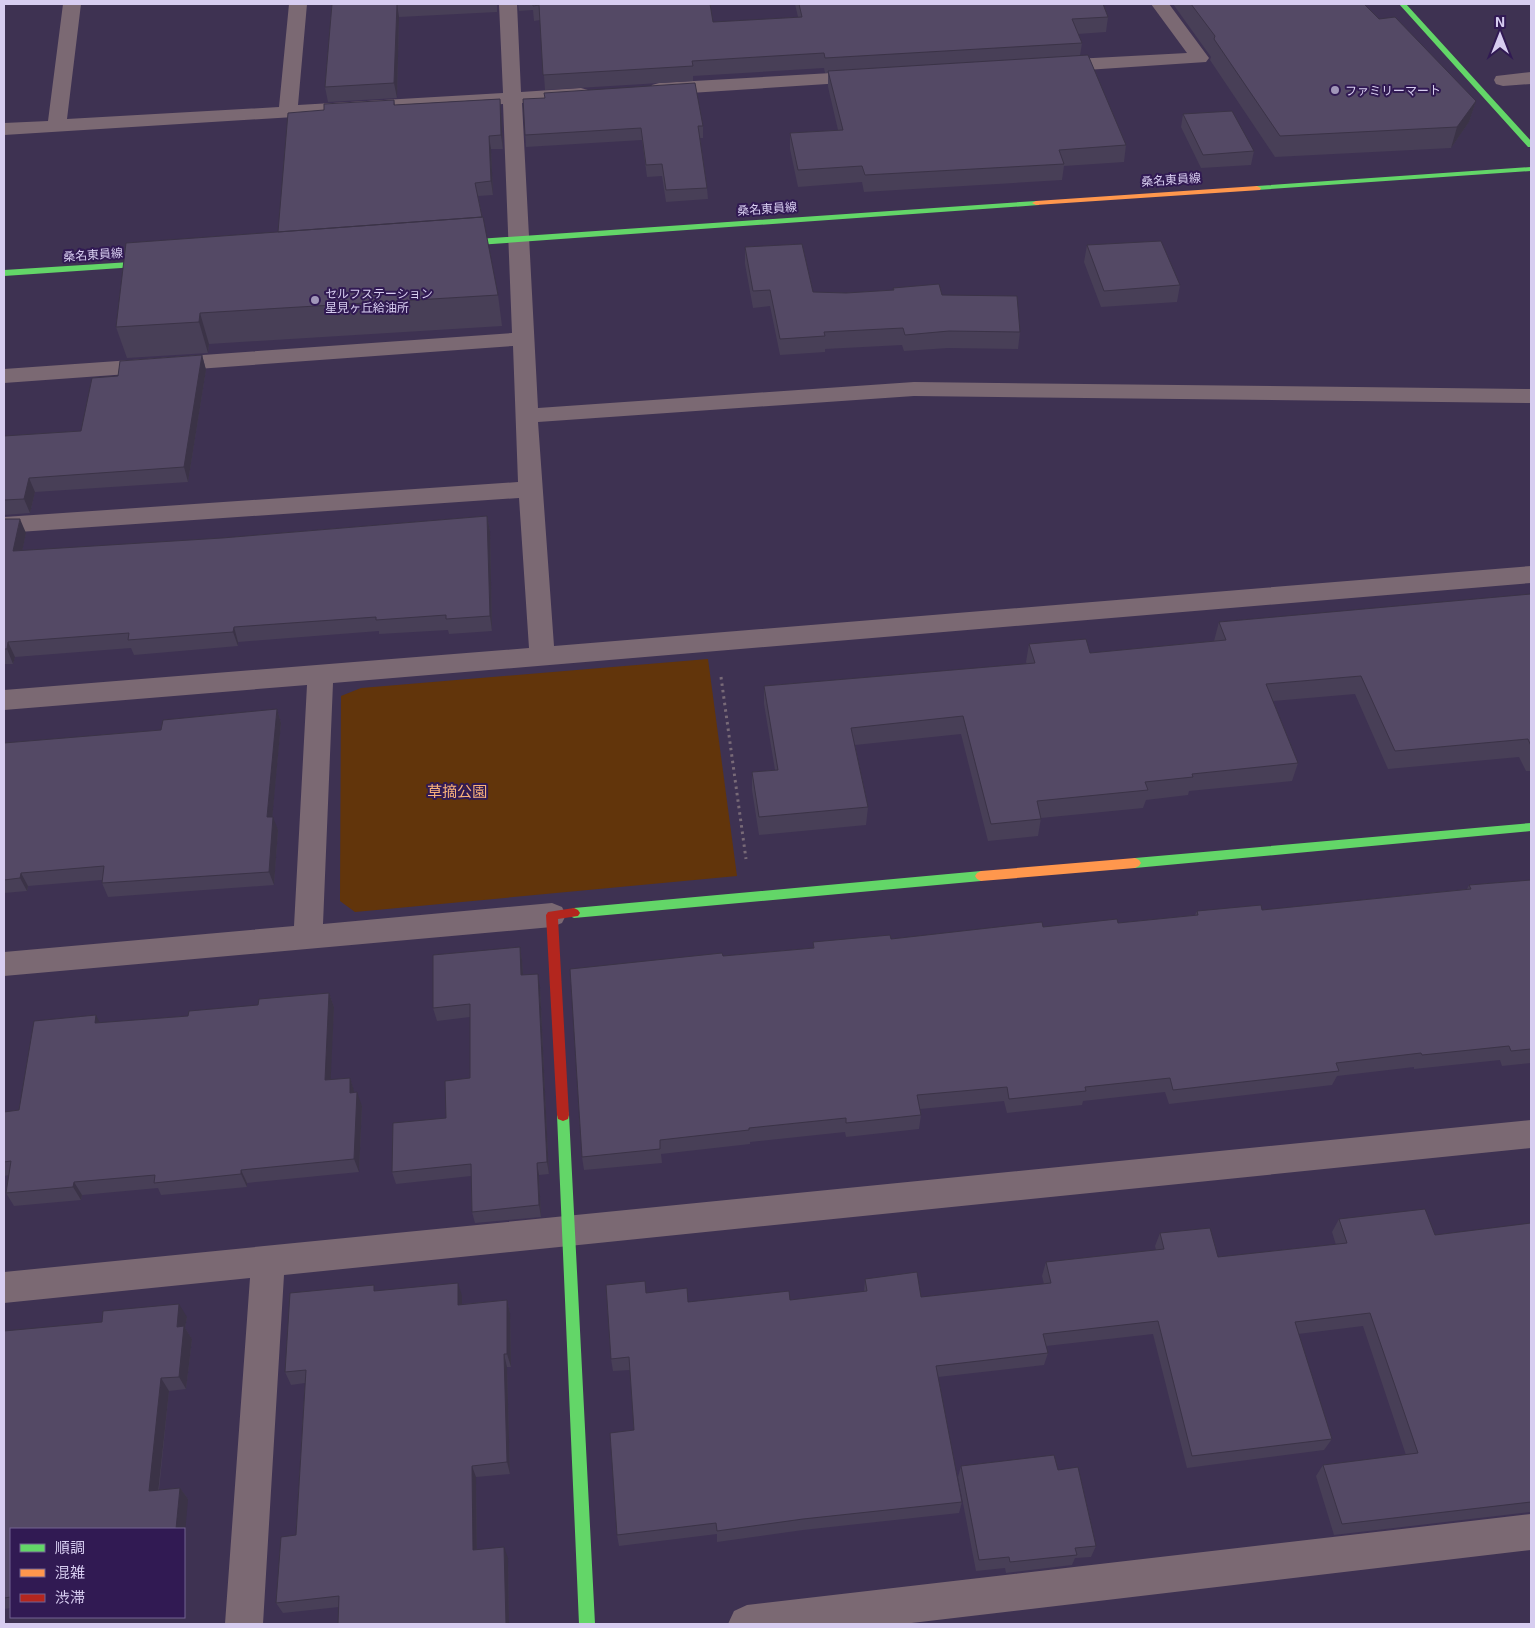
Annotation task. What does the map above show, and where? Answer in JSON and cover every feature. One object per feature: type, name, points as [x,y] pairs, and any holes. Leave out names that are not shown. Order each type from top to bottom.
[{"type":"street","points":[[57,126],[72,4]]},
{"type":"street","points":[[288,112],[298,4]]},
{"type":"street","points":[[508,4],[520,240],[526,416],[542,656]]},
{"type":"street","points":[[1040,67],[1200,58],[1160,4]]},
{"type":"street","points":[[1402,4],[1531,145]]},
{"type":"street","points":[[642,90],[881,76]]},
{"type":"street","points":[[1503,80],[1531,78]]},
{"type":"street","points":[[4,129],[602,93]]},
{"type":"street","name":"桑名東員線","points":[[440,245],[1531,169]]},
{"type":"street","name":"桑名東員線","points":[[4,273],[172,262]]},
{"type":"street","points":[[4,376],[523,339]]},
{"type":"street","points":[[526,416],[914,389],[1531,396]]},
{"type":"street","points":[[4,525],[530,489]]},
{"type":"street","points":[[4,700],[1531,575]]},
{"type":"street","points":[[308,937],[320,675]]},
{"type":"street","points":[[4,964],[1531,827]]},
{"type":"street","points":[[552,916],[570,1231],[587,1624]]},
{"type":"street","points":[[4,1288],[1531,1134]]},
{"type":"street","points":[[244,1624],[268,1260]]},
{"type":"street","points":[[747,1624],[1531,1532]]},
{"type":"path","points":[[717,642],[751,897]]},
{"type":"green space","name":"草摘公園","points":[[708,659],[737,876],[355,912],[340,901],[341,696],[361,688]]},
{"type":"building","points":[[332,4],[397,4],[394,83],[325,87]]},
{"type":"building","points":[[533,4],[710,4],[713,22],[802,17],[799,4],[1103,4],[1108,17],[1072,19],[1082,43],[825,58],[824,53],[692,61],[693,66],[543,75],[539,5],[533,6]]},
{"type":"building","name":"ファミリーマート","points":[[1191,4],[1364,4],[1379,19],[1395,17],[1476,101],[1457,127],[1280,136],[1214,39],[1215,36]]},
{"type":"building","points":[[1088,55],[1126,145],[1059,150],[1064,164],[865,175],[862,166],[798,170],[790,133],[843,130],[828,71]]},
{"type":"building","points":[[695,83],[703,126],[698,126],[707,188],[666,190],[662,164],[646,165],[641,128],[525,135],[523,99],[545,98],[544,93]]},
{"type":"building","points":[[500,99],[501,135],[489,136],[491,181],[475,183],[482,217],[278,232],[288,113],[324,110],[324,104],[394,100],[394,105]]},
{"type":"building","points":[[1232,111],[1254,151],[1203,155],[1183,114]]},
{"type":"building","points":[[483,217],[498,295],[200,313],[199,322],[116,327],[126,243]]},
{"type":"building","points":[[1161,241],[1180,285],[1104,291],[1087,245]]},
{"type":"building","points":[[802,244],[813,292],[846,293],[894,290],[893,288],[939,284],[942,295],[1017,296],[1020,332],[949,331],[905,335],[903,328],[824,332],[825,336],[780,339],[770,290],[753,291],[745,247]]},
{"type":"building","points":[[202,355],[184,467],[29,478],[24,499],[4,500],[4,436],[81,431],[92,378],[118,376],[120,361]]},
{"type":"building","points":[[487,516],[490,616],[446,619],[446,615],[376,620],[376,617],[234,627],[233,632],[128,640],[129,633],[8,642],[7,649],[4,649],[4,519],[20,519],[13,551],[222,538]]},
{"type":"building","points":[[1531,594],[1531,746],[1528,739],[1395,751],[1361,676],[1266,684],[1298,763],[1192,774],[1193,777],[1145,782],[1148,790],[1037,801],[1041,819],[991,824],[963,716],[851,728],[868,807],[759,817],[752,772],[778,770],[764,686],[1035,663],[1029,644],[1086,639],[1090,653],[1226,640],[1219,622]]},
{"type":"building","points":[[277,709],[267,817],[273,817],[269,872],[102,883],[104,866],[21,873],[20,878],[4,880],[4,743],[161,730],[163,720]]},
{"type":"building","points":[[1531,880],[1531,1049],[1511,1051],[1509,1046],[1422,1055],[1421,1053],[1336,1063],[1339,1071],[1173,1090],[1170,1078],[1085,1087],[1086,1091],[1009,1099],[1007,1087],[917,1095],[921,1115],[846,1123],[846,1118],[749,1128],[749,1130],[660,1140],[660,1149],[582,1157],[570,969],[722,953],[723,956],[814,948],[813,942],[890,935],[891,939],[1042,922],[1043,927],[1117,919],[1118,923],[1198,915],[1197,911],[1261,905],[1262,910],[1471,889],[1469,885]]},
{"type":"building","points":[[520,947],[521,975],[538,974],[547,1162],[537,1163],[539,1205],[472,1212],[471,1164],[392,1172],[393,1123],[446,1118],[445,1081],[470,1078],[470,1004],[433,1008],[433,955]]},
{"type":"building","points":[[329,993],[325,1080],[350,1078],[350,1093],[357,1092],[354,1159],[241,1170],[241,1174],[154,1183],[155,1175],[74,1182],[73,1187],[6,1193],[11,1161],[4,1162],[4,1112],[19,1110],[34,1021],[96,1015],[95,1023],[188,1016],[189,1011],[258,1005],[259,999]]},
{"type":"building","points":[[1425,1209],[1435,1235],[1531,1223],[1531,1502],[1342,1524],[1323,1465],[1418,1453],[1370,1313],[1295,1322],[1332,1439],[1192,1456],[1158,1321],[1043,1334],[1048,1353],[936,1366],[962,1502],[803,1519],[717,1531],[716,1523],[617,1535],[610,1433],[634,1430],[629,1357],[611,1359],[606,1285],[645,1281],[646,1293],[687,1288],[688,1302],[789,1291],[790,1300],[867,1291],[865,1279],[917,1272],[921,1297],[1051,1283],[1046,1262],[1164,1249],[1160,1233],[1210,1228],[1218,1257],[1347,1243],[1339,1219]]},
{"type":"building","points":[[458,1283],[458,1305],[507,1300],[507,1354],[504,1354],[507,1462],[472,1466],[473,1550],[504,1547],[506,1624],[338,1624],[339,1596],[276,1603],[281,1537],[296,1535],[306,1370],[285,1372],[290,1293],[374,1285],[374,1291]]},
{"type":"building","points":[[179,1304],[177,1327],[184,1326],[179,1377],[161,1378],[149,1491],[180,1488],[176,1528],[10,1528],[10,1597],[4,1598],[4,1331],[102,1322],[103,1311]]},
{"type":"building","points":[[1054,1455],[1058,1470],[1078,1467],[1096,1546],[1075,1548],[1077,1555],[1010,1562],[1009,1557],[979,1560],[961,1466]]},
{"type":"traffic: fast","points":[[1402,4],[1531,145]]},
{"type":"traffic: fast","points":[[1257,188],[1531,169]]},
{"type":"traffic: fast","points":[[449,244],[1036,203]]},
{"type":"traffic: fast","points":[[4,273],[162,263]]},
{"type":"traffic: fast","points":[[1135,863],[1531,827]]},
{"type":"traffic: fast","points":[[574,913],[981,876]]},
{"type":"traffic: fast","points":[[563,1115],[587,1624]]},
{"type":"traffic: slow","points":[[1036,203],[1257,188]]},
{"type":"traffic: slow","points":[[981,876],[1135,863]]},
{"type":"traffic: jam","points":[[563,1115],[552,915],[574,913]]},
{"type":"place","name":"ファミリーマート","points":[[1335,90]]},
{"type":"place","name":"セルフステーション 星見ヶ丘給油所","points":[[315,300]]}]
